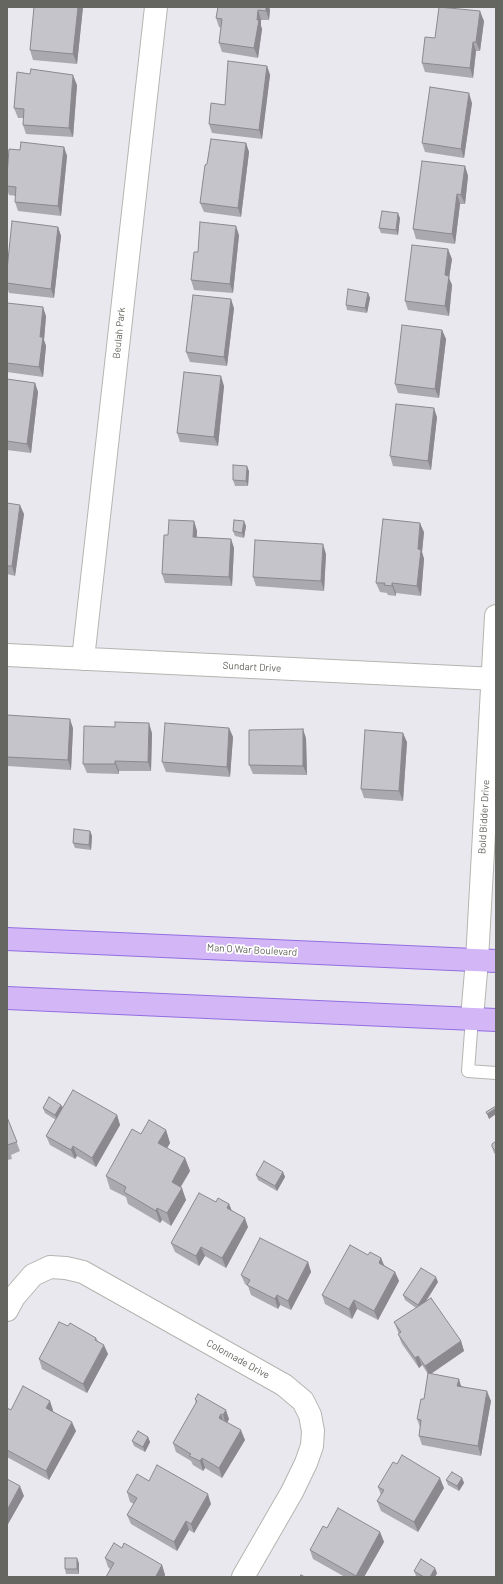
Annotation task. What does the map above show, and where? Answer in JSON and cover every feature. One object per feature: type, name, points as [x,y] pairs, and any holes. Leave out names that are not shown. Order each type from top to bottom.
[{"type":"main road","name":"Man O War Boulevard","points":[[7,939],[486,960]]},
{"type":"main road","points":[[7,998],[496,1020]]},
{"type":"street","name":"Beulah Park","points":[[83,659],[156,7]]},
{"type":"street","name":"Bold Bidder Drive","points":[[472,1018],[486,960],[496,616]]},
{"type":"street","name":"Sundart Drive","points":[[7,655],[494,679]]},
{"type":"street","name":"Colonnade Drive","points":[[7,1310],[14,1297],[33,1275],[50,1267],[66,1268],[83,1272],[284,1385],[303,1401],[310,1415],[313,1431],[312,1446],[306,1463],[292,1492],[243,1577]]},
{"type":"lane","points":[[472,1018],[468,1071],[496,1073]]},
{"type":"building","points":[[34,7],[78,7],[73,54],[30,50]]},
{"type":"building","points":[[218,7],[266,7],[266,11],[258,10],[257,20],[259,20],[254,48],[219,43],[222,19],[216,18]]},
{"type":"building","points":[[439,7],[480,11],[476,42],[473,42],[470,68],[422,63],[425,37],[435,38]]},
{"type":"building","points":[[228,61],[267,66],[259,130],[209,124],[211,103],[225,105]]},
{"type":"building","points":[[31,69],[73,75],[69,128],[23,125],[24,109],[14,108],[17,72],[30,74]]},
{"type":"building","points":[[430,87],[469,93],[461,149],[422,143]]},
{"type":"building","points":[[211,139],[246,143],[238,208],[200,203],[205,165],[207,164]]},
{"type":"building","points":[[21,142],[64,147],[58,206],[15,202],[16,187],[7,186],[9,149],[20,150]]},
{"type":"building","points":[[422,161],[465,166],[461,195],[457,194],[452,234],[413,229]]},
{"type":"building","points":[[382,211],[398,213],[396,230],[379,228]]},
{"type":"building","points":[[12,221],[58,227],[51,289],[7,283]]},
{"type":"building","points":[[200,222],[236,226],[230,284],[191,280],[194,252],[198,252]]},
{"type":"building","points":[[412,245],[448,249],[445,275],[449,276],[445,306],[405,301]]},
{"type":"building","points":[[348,289],[368,293],[365,308],[346,305]]},
{"type":"building","points":[[193,295],[231,299],[224,357],[186,352]]},
{"type":"building","points":[[7,303],[43,307],[40,337],[43,337],[39,367],[7,363]]},
{"type":"building","points":[[402,325],[442,330],[435,389],[395,384]]},
{"type":"building","points":[[184,372],[221,376],[214,437],[177,433]]},
{"type":"building","points":[[7,379],[35,383],[27,444],[7,441]]},
{"type":"building","points":[[396,404],[434,408],[428,461],[390,456]]},
{"type":"building","points":[[233,465],[247,466],[246,481],[233,480]]},
{"type":"building","points":[[7,503],[20,505],[12,566],[7,566]]},
{"type":"building","points":[[383,519],[420,523],[418,549],[421,550],[417,586],[392,583],[392,586],[384,585],[385,583],[376,583]]},
{"type":"building","points":[[169,520],[194,521],[193,537],[231,539],[229,577],[162,574],[164,535],[168,535]]},
{"type":"building","points":[[234,520],[244,521],[242,533],[233,531]]},
{"type":"building","points":[[255,540],[323,544],[321,581],[253,577]]},
{"type":"building","points":[[7,715],[70,719],[68,760],[7,757]]},
{"type":"building","points":[[115,722],[149,723],[148,762],[115,761],[115,764],[83,764],[84,726],[115,727]]},
{"type":"building","points":[[165,723],[229,728],[227,767],[162,762]]},
{"type":"building","points":[[303,729],[303,766],[249,765],[249,730]]},
{"type":"building","points":[[365,730],[403,733],[399,791],[361,789]]},
{"type":"building","points":[[74,829],[90,831],[89,845],[73,843]]},
{"type":"building","points":[[73,1090],[117,1115],[92,1158],[73,1146],[71,1150],[46,1136]]},
{"type":"building","points":[[49,1097],[61,1105],[55,1115],[43,1108]]},
{"type":"building","points":[[496,1106],[496,1108],[487,1114],[486,1112]]},
{"type":"building","points":[[7,1117],[17,1142],[7,1145]]},
{"type":"building","points":[[149,1120],[166,1130],[158,1143],[185,1158],[172,1182],[182,1188],[167,1213],[157,1208],[156,1211],[124,1192],[126,1187],[106,1176],[132,1129],[141,1134]]},
{"type":"building","points":[[496,1141],[495,1150],[492,1147],[492,1144]]},
{"type":"building","points":[[264,1161],[283,1172],[275,1186],[256,1175]]},
{"type":"building","points":[[199,1193],[216,1202],[218,1198],[229,1204],[227,1208],[245,1218],[222,1258],[201,1247],[196,1256],[171,1243]]},
{"type":"building","points":[[260,1238],[308,1262],[288,1301],[277,1295],[275,1299],[247,1285],[250,1280],[241,1275]]},
{"type":"building","points":[[350,1245],[368,1255],[370,1252],[381,1258],[379,1263],[395,1272],[374,1311],[354,1300],[349,1309],[322,1295]]},
{"type":"building","points":[[421,1268],[436,1277],[418,1305],[403,1295]]},
{"type":"building","points":[[431,1298],[461,1341],[425,1366],[418,1356],[415,1358],[398,1334],[401,1332],[394,1322]]},
{"type":"building","points":[[59,1322],[68,1326],[70,1323],[96,1338],[95,1340],[104,1345],[83,1384],[39,1359]]},
{"type":"building","points":[[428,1373],[459,1379],[457,1386],[487,1391],[478,1446],[419,1436],[421,1420],[417,1419],[421,1399],[424,1399]]},
{"type":"building","points":[[23,1386],[50,1401],[46,1408],[72,1422],[46,1471],[7,1450],[7,1408],[11,1410]]},
{"type":"building","points":[[198,1394],[226,1410],[219,1418],[241,1430],[219,1468],[202,1458],[200,1461],[189,1456],[191,1454],[173,1443],[197,1401],[195,1399]]},
{"type":"building","points":[[138,1431],[148,1437],[143,1447],[132,1441]]},
{"type":"building","points":[[402,1455],[440,1478],[414,1522],[377,1501],[384,1490],[378,1487],[393,1462],[397,1464]]},
{"type":"building","points":[[157,1465],[208,1494],[191,1524],[186,1521],[174,1542],[127,1515],[137,1498],[127,1492],[137,1474],[149,1481]]},
{"type":"building","points":[[452,1472],[462,1478],[457,1486],[446,1480]]},
{"type":"building","points":[[7,1479],[20,1486],[7,1510]]},
{"type":"building","points":[[338,1508],[380,1532],[356,1576],[310,1550],[323,1526],[327,1528]]},
{"type":"building","points":[[114,1543],[122,1548],[124,1543],[162,1565],[156,1576],[159,1577],[106,1577],[114,1563],[105,1558]]},
{"type":"building","points":[[65,1558],[77,1558],[77,1569],[65,1569]]},
{"type":"building","points":[[421,1559],[435,1568],[430,1577],[424,1577],[414,1571]]}]
